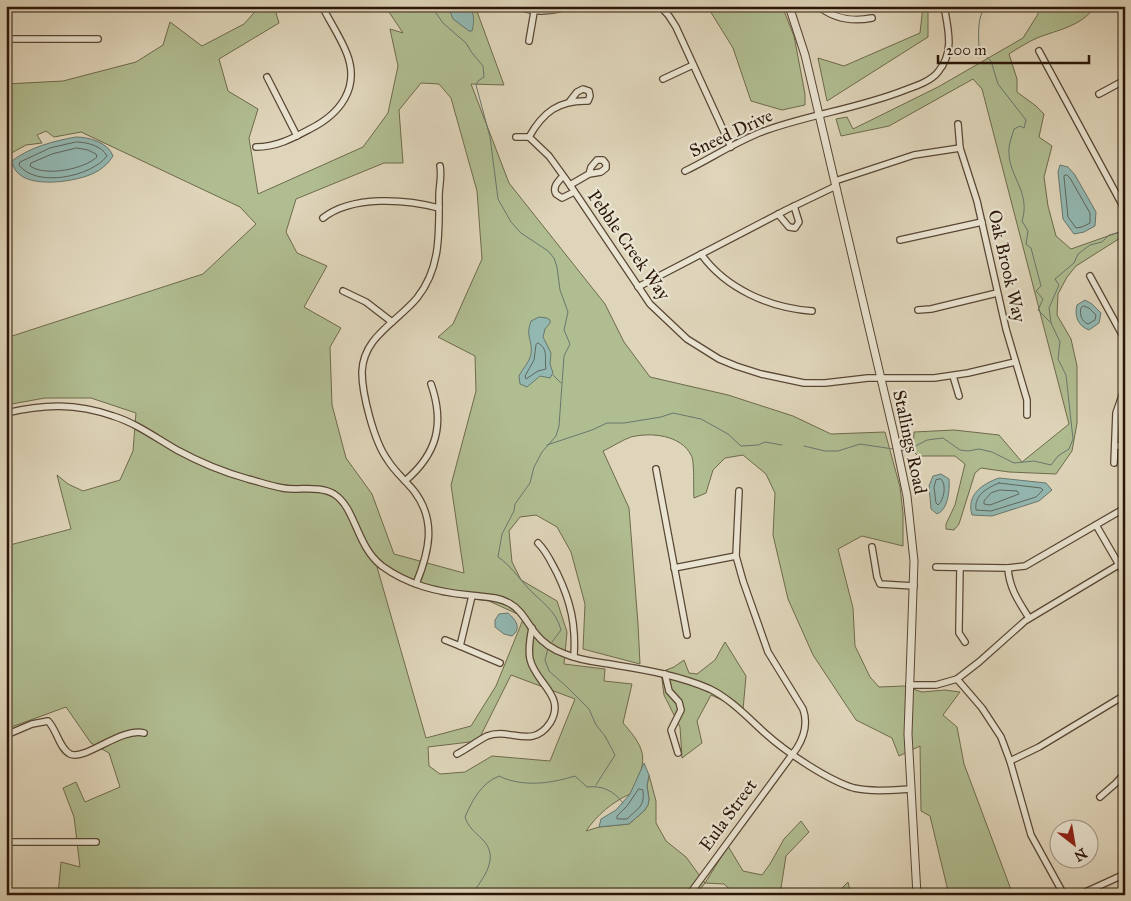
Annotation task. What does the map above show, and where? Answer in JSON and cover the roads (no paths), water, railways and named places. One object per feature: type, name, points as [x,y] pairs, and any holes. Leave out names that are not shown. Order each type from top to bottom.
[{"type":"street","points":[[256,148],[278,145],[321,124],[334,114],[345,99],[350,86],[350,68],[347,54],[322,6]]},
{"type":"street","points":[[518,6],[534,12],[551,11],[571,6]]},
{"type":"street","points":[[660,6],[673,21],[731,147]]},
{"type":"street","name":"Stallings Road","points":[[789,6],[804,48],[820,115],[901,464],[912,528],[914,586],[908,734],[917,895]]},
{"type":"street","points":[[818,6],[839,18],[854,21],[872,18]]},
{"type":"street","name":"Sneed Drive","points":[[685,171],[761,132],[820,115],[868,104],[928,80],[938,73],[947,56],[949,47],[944,6]]},
{"type":"street","points":[[529,41],[534,12]]},
{"type":"street","points":[[6,39],[98,39]]},
{"type":"street","points":[[1039,51],[1125,210]]},
{"type":"street","points":[[663,79],[694,65]]},
{"type":"street","points":[[268,77],[297,136]]},
{"type":"street","points":[[1099,94],[1125,80]]},
{"type":"street","points":[[516,137],[529,137],[545,115],[570,101]]},
{"type":"street","name":"Oak Brook Way","points":[[958,124],[960,148],[982,222],[1015,362],[1027,400],[1027,415]]},
{"type":"street","name":"Pebble Creek Way","points":[[529,137],[549,156],[638,287],[660,315],[701,349],[736,366],[784,380],[804,383],[953,376],[992,369],[1015,362]]},
{"type":"street","points":[[638,287],[835,184],[914,155],[960,148]]},
{"type":"street","points":[[416,584],[428,550],[430,527],[423,505],[387,460],[377,441],[362,377],[363,362],[369,348],[378,335],[417,298],[432,273],[438,247],[440,166]]},
{"type":"street","points":[[570,185],[589,174]]},
{"type":"street","name":"Pebble Creek Way","points":[[563,176],[555,187],[556,194],[564,198],[574,192]]},
{"type":"street","points":[[324,218],[350,206],[376,201],[398,201],[439,208]]},
{"type":"street","points":[[778,214],[789,227],[795,228],[799,222],[794,206]]},
{"type":"street","points":[[900,240],[982,222]]},
{"type":"street","points":[[701,254],[722,275],[753,296],[793,309],[812,311]]},
{"type":"street","points":[[1090,276],[1125,340]]},
{"type":"street","points":[[343,291],[366,302],[392,322]]},
{"type":"street","points":[[918,310],[931,309],[998,293]]},
{"type":"street","points":[[953,376],[959,396]]},
{"type":"street","points":[[405,481],[425,461],[436,437],[438,412],[436,397],[431,384]]},
{"type":"street","points":[[1114,463],[1116,413],[1125,387]]},
{"type":"street","points":[[6,413],[46,406],[78,407],[98,411],[128,422],[186,455],[224,471],[280,488],[329,491],[337,496],[344,505],[362,542],[372,557],[393,573],[439,592],[493,597],[508,602],[520,611],[545,644],[574,657],[591,662],[664,674],[688,681],[720,695],[792,754],[852,787],[880,791],[911,789]]},
{"type":"street","points":[[1116,446],[1125,446]]},
{"type":"street","points":[[656,469],[687,635]]},
{"type":"street","name":"Eula Street","points":[[689,895],[792,754],[804,734],[806,724],[804,713],[768,652],[743,581],[736,556],[739,491]]},
{"type":"street","points":[[936,567],[1008,568],[1025,566],[1125,508]]},
{"type":"street","points":[[1096,525],[1122,563],[1125,575]]},
{"type":"street","points":[[538,543],[548,555],[569,600],[574,628],[574,657]]},
{"type":"street","points":[[872,547],[880,584],[914,586]]},
{"type":"street","points":[[674,568],[736,556]]},
{"type":"street","points":[[909,685],[936,685],[957,679],[1029,618],[1122,563]]},
{"type":"street","points":[[960,568],[959,633],[965,642]]},
{"type":"street","points":[[1008,568],[1012,589],[1029,618]]},
{"type":"street","points":[[460,646],[472,596]]},
{"type":"street","points":[[458,754],[487,736],[500,734],[518,737],[537,736],[553,718],[556,708],[554,698],[535,672],[530,658],[532,628]]},
{"type":"street","points":[[445,640],[500,662]]},
{"type":"street","points":[[664,674],[669,691],[679,702],[681,710],[671,730],[678,753]]},
{"type":"street","points":[[957,679],[989,717],[1001,737],[1010,761],[1031,835],[1064,895]]},
{"type":"street","points":[[1010,761],[1039,747],[1125,695]]},
{"type":"street","points":[[6,735],[32,724],[46,721],[53,726],[65,749],[70,754],[76,755],[133,732],[144,733]]},
{"type":"street","points":[[1100,797],[1125,772]]},
{"type":"street","points":[[6,842],[96,842]]},
{"type":"street","points":[[1079,895],[1124,875]]},
{"type":"water","points":[[448,6],[469,7],[473,13],[474,21],[472,31],[469,31],[453,19]]},
{"type":"water","points":[[76,137],[92,139],[102,144],[107,147],[113,156],[107,164],[92,174],[60,182],[34,181],[16,171],[12,161],[26,152],[34,148]]},
{"type":"water","points":[[1060,165],[1068,167],[1075,175],[1096,212],[1095,226],[1084,232],[1074,234],[1063,219],[1058,172]]},
{"type":"water","points":[[1085,300],[1101,313],[1099,323],[1089,330],[1082,326],[1076,313],[1077,305]]},
{"type":"water","points":[[539,317],[550,320],[543,337],[551,353],[550,364],[553,373],[550,378],[540,376],[527,387],[520,384],[519,376],[531,354],[529,326],[531,321]]},
{"type":"water","points":[[941,474],[949,479],[948,499],[944,508],[937,514],[931,509],[929,486],[933,476]]},
{"type":"water","points":[[999,478],[1046,483],[1052,490],[1039,501],[992,516],[972,515],[971,502],[973,496],[981,487]]},
{"type":"water","points":[[508,613],[517,624],[517,630],[512,636],[504,634],[495,627],[495,620],[499,614]]},
{"type":"water","points":[[644,763],[649,775],[647,786],[649,799],[644,811],[629,824],[599,827],[601,819],[616,810],[630,794]]},
{"type":"waterway","points":[[431,6],[443,23],[466,43],[483,66],[484,77],[476,85],[490,137],[498,199],[511,222],[521,233],[548,251],[554,258],[560,290],[568,312],[564,330],[570,344],[564,356],[559,426],[556,436],[542,452],[534,467],[530,483],[515,504],[514,511],[502,534],[498,557],[510,567],[556,617],[561,630],[552,642]]},
{"type":"waterway","points":[[986,6],[979,22],[979,50],[991,61],[998,84],[1026,120],[1024,128],[1020,126],[1014,129],[1009,153],[1012,169],[1024,202],[1022,221],[1028,231],[1026,244],[1031,248],[1041,286],[1036,291],[1043,299],[1038,310],[1051,323]]},
{"type":"waterway","points":[[899,450],[906,451],[927,440],[943,438],[960,450],[979,449],[992,452],[1014,463],[1034,461],[1051,465],[1058,456],[1069,449],[1073,439],[1066,375],[1058,359],[1060,342],[1051,323],[1049,308],[1059,285],[1055,279],[1074,263],[1078,254],[1090,245],[1102,242],[1109,235],[1125,231]]},
{"type":"waterway","points":[[553,375],[561,383]]},
{"type":"waterway","points":[[547,445],[607,423],[624,423],[661,417],[673,413],[701,419],[728,434],[741,446],[758,445],[765,442],[782,445]]},
{"type":"waterway","points":[[804,446],[825,451],[838,451],[860,444],[893,449]]},
{"type":"waterway","points":[[548,648],[545,660],[549,671],[589,709],[596,725],[605,736],[615,755],[596,785]]},
{"type":"waterway","points":[[471,895],[485,875],[490,860],[490,853],[482,839],[470,827],[465,817],[478,793],[493,779],[499,776],[513,781],[537,783],[552,782],[575,776],[587,787],[598,787],[612,792],[623,803]]}]
